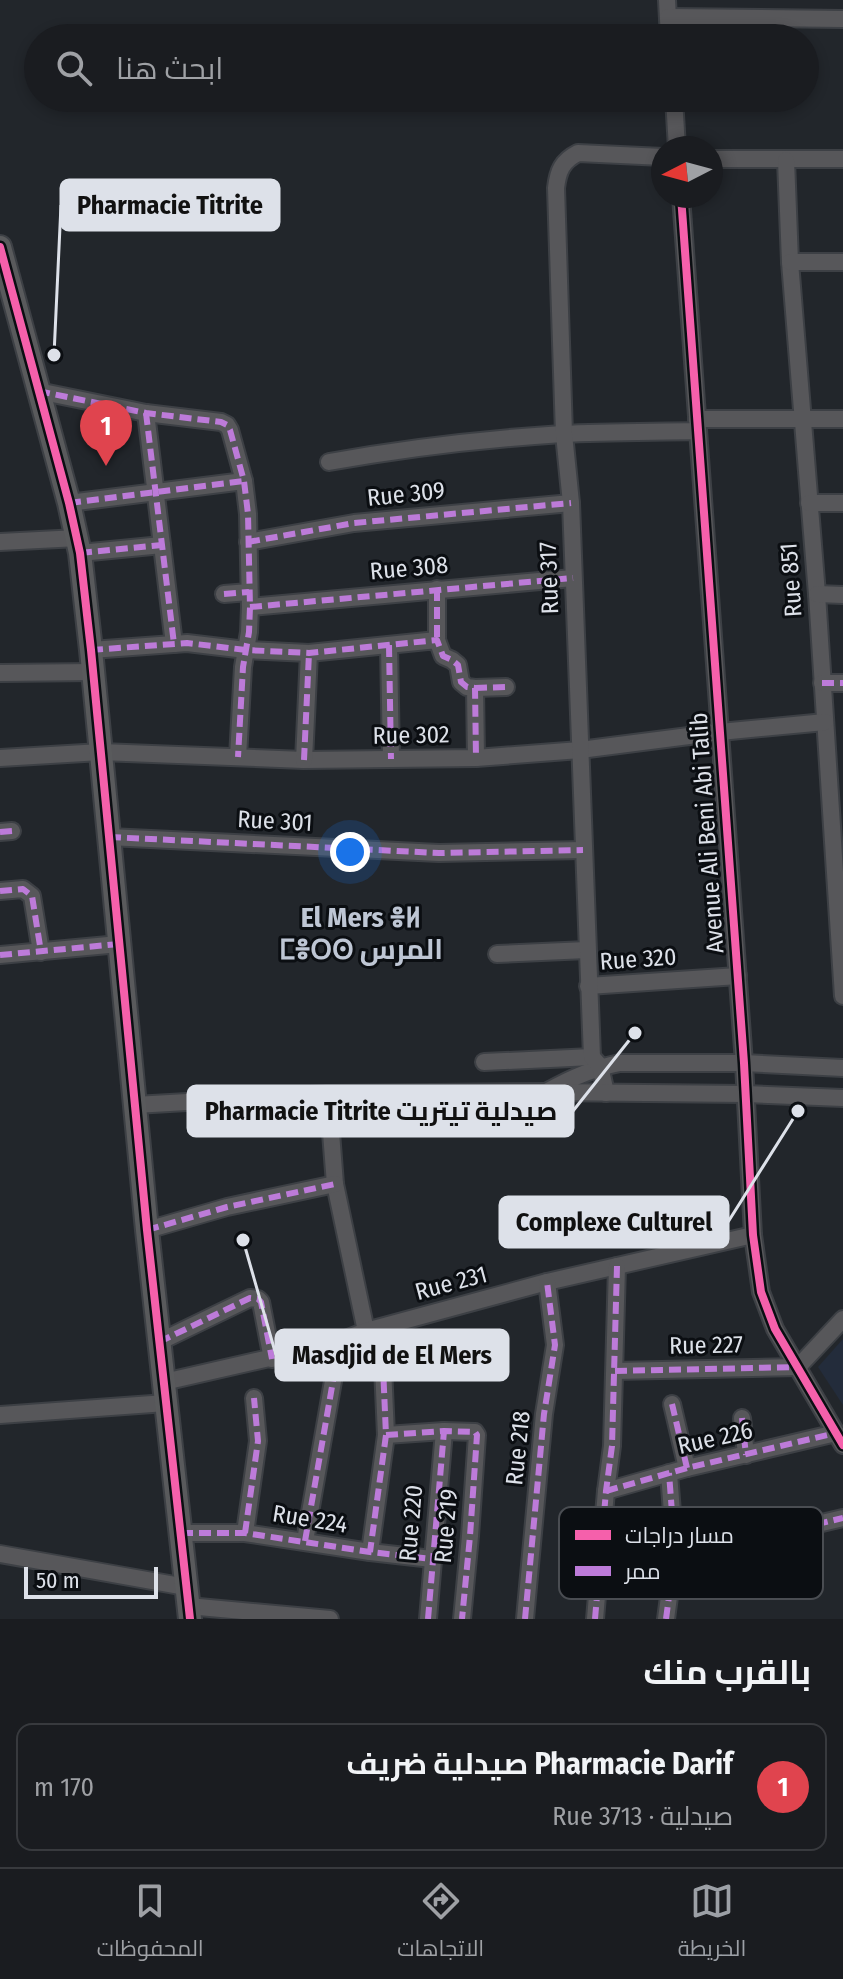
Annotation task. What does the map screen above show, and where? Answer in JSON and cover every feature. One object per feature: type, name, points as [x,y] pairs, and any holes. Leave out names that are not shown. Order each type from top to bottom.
[{"type":"street","points":[[667,9],[843,19]]},
{"type":"street","points":[[675,112],[676,136]]},
{"type":"street","name":"Rue 317","points":[[606,1093],[596,1062],[588,986],[556,188],[562,164],[578,153],[651,156]]},
{"type":"street","points":[[723,159],[843,159]]},
{"type":"street","name":"Rue 851","points":[[786,160],[790,262],[817,594],[843,996]]},
{"type":"street","name":"Avenue Ali Beni Abi Talib","points":[[682,208],[756,1267],[767,1311],[840,1439]]},
{"type":"street","points":[[0,247],[79,545],[147,1230],[188,1604]]},
{"type":"street","points":[[790,262],[843,262]]},
{"type":"street","points":[[38,391],[146,413],[221,422],[230,430],[244,481],[248,514],[250,599],[238,757]]},
{"type":"street","points":[[146,413],[174,644]]},
{"type":"street","points":[[329,462],[470,441],[803,418],[843,419]]},
{"type":"street","points":[[69,503],[244,481]]},
{"type":"street","name":"Rue 309","points":[[248,542],[354,523],[571,503]]},
{"type":"street","points":[[809,503],[843,503]]},
{"type":"street","points":[[0,542],[162,545]]},
{"type":"street","name":"Rue 308","points":[[224,594],[250,599],[573,578]]},
{"type":"street","points":[[437,589],[437,640],[443,656],[458,665],[461,682],[475,688],[506,687]]},
{"type":"street","points":[[817,594],[843,595]]},
{"type":"street","points":[[0,673],[92,661],[187,643],[309,653],[437,640]]},
{"type":"street","points":[[389,645],[391,759]]},
{"type":"street","points":[[304,760],[309,653]]},
{"type":"street","points":[[822,683],[843,683]]},
{"type":"street","points":[[475,688],[476,758]]},
{"type":"street","name":"Rue 302","points":[[0,758],[101,752],[304,760],[476,758],[580,750],[825,722]]},
{"type":"street","name":"Rue 301","points":[[109,837],[439,853],[583,850]]},
{"type":"street","points":[[0,891],[23,889],[32,896],[41,952]]},
{"type":"street","points":[[0,955],[119,944]]},
{"type":"street","points":[[497,954],[587,950]]},
{"type":"street","name":"Rue 320","points":[[588,986],[738,976]]},
{"type":"street","points":[[484,1062],[744,1063],[843,1068]]},
{"type":"street","points":[[546,1092],[596,1062]]},
{"type":"street","points":[[135,1105],[328,1094],[546,1092],[843,1098]]},
{"type":"street","points":[[328,1094],[335,1184],[366,1331],[383,1367],[386,1435],[370,1552]]},
{"type":"street","points":[[147,1230],[227,1207],[335,1184]]},
{"type":"street","name":"Rue 231","points":[[0,1415],[165,1392],[335,1343],[366,1331],[547,1282],[753,1235]]},
{"type":"street","points":[[605,1507],[612,1446],[617,1266]]},
{"type":"street","name":"Rue 218","points":[[525,1619],[544,1414],[555,1345],[547,1282]]},
{"type":"street","points":[[159,1342],[254,1298],[261,1302],[272,1359]]},
{"type":"street","points":[[798,1367],[843,1319]]},
{"type":"street","points":[[305,1541],[333,1381],[335,1343]]},
{"type":"street","name":"Rue 227","points":[[615,1371],[798,1367]]},
{"type":"street","points":[[245,1533],[258,1441],[254,1398]]},
{"type":"street","points":[[672,1404],[687,1468]]},
{"type":"street","points":[[742,1418],[746,1455]]},
{"type":"street","points":[[386,1435],[444,1431]]},
{"type":"street","name":"Rue 219","points":[[444,1431],[475,1432],[478,1438],[462,1619]]},
{"type":"street","name":"Rue 220","points":[[428,1619],[444,1431]]},
{"type":"street","name":"Rue 226","points":[[606,1491],[687,1468],[840,1439]]},
{"type":"street","points":[[669,1473],[672,1507]]},
{"type":"street","points":[[823,1522],[843,1518]]},
{"type":"street","name":"Rue 224","points":[[181,1533],[245,1533],[432,1559]]},
{"type":"street","points":[[0,1554],[188,1604],[330,1619]]},
{"type":"street","points":[[595,1619],[597,1599]]},
{"type":"street","points":[[666,1619],[669,1599]]},
{"type":"shaded area","points":[[843,1339],[843,1405],[818,1367]]},
{"type":"marked path","points":[[38,391],[146,413],[221,422],[230,430],[244,481],[248,514],[249,632],[243,667],[238,757]]},
{"type":"marked path","points":[[146,413],[174,644]]},
{"type":"marked path","points":[[69,503],[244,481]]},
{"type":"marked path","points":[[248,542],[354,523],[571,503]]},
{"type":"marked path","points":[[80,553],[162,545]]},
{"type":"marked path","points":[[250,607],[573,578]]},
{"type":"marked path","points":[[437,589],[437,640]]},
{"type":"marked path","points":[[224,594],[249,592]]},
{"type":"marked path","points":[[91,650],[187,643],[309,653],[437,640],[443,656],[458,665],[461,682],[475,688],[476,758]]},
{"type":"marked path","points":[[389,645],[391,759]]},
{"type":"marked path","points":[[304,760],[309,653]]},
{"type":"marked path","points":[[822,683],[843,683]]},
{"type":"marked path","points":[[475,688],[506,687]]},
{"type":"marked path","points":[[0,832],[12,831]]},
{"type":"marked path","points":[[109,837],[439,853],[583,850]]},
{"type":"marked path","points":[[0,891],[23,889],[32,896],[41,952]]},
{"type":"marked path","points":[[0,955],[119,944]]},
{"type":"marked path","points":[[147,1230],[227,1207],[335,1184]]},
{"type":"marked path","points":[[605,1507],[612,1446],[617,1266]]},
{"type":"marked path","points":[[525,1619],[544,1414],[555,1345],[547,1282]]},
{"type":"marked path","points":[[159,1342],[250,1298],[258,1299],[272,1359]]},
{"type":"marked path","points":[[366,1331],[383,1367],[386,1435],[370,1552]]},
{"type":"marked path","points":[[305,1541],[333,1381],[335,1343]]},
{"type":"marked path","points":[[615,1371],[798,1367]]},
{"type":"marked path","points":[[245,1533],[258,1441],[254,1398]]},
{"type":"marked path","points":[[672,1404],[687,1468]]},
{"type":"marked path","points":[[742,1418],[746,1455]]},
{"type":"marked path","points":[[386,1435],[444,1431],[475,1432],[477,1435],[462,1619]]},
{"type":"marked path","points":[[428,1619],[444,1431]]},
{"type":"marked path","points":[[606,1491],[687,1468],[836,1433]]},
{"type":"marked path","points":[[669,1473],[672,1507]]},
{"type":"marked path","points":[[823,1523],[843,1518]]},
{"type":"marked path","points":[[181,1533],[245,1533],[432,1559]]},
{"type":"marked path","points":[[595,1619],[597,1599]]},
{"type":"marked path","points":[[666,1619],[669,1599]]},
{"type":"cycle path","points":[[682,208],[744,1063],[753,1235],[761,1292],[775,1329],[843,1445]]},
{"type":"cycle path","points":[[0,247],[80,553],[147,1230],[190,1619]]},
{"type":"place","name":"Pharmacie Titrite","points":[[54,355]]},
{"type":"place","name":"Pharmacie Darif صيدلية ضريف","points":[[106,466]]},
{"type":"place","name":"Pharmacie Titrite صيدلية تيتريت","points":[[635,1033]]},
{"type":"place","name":"Complexe Culturel","points":[[798,1111]]},
{"type":"place","name":"Masdjid de El Mers","points":[[243,1240]]},
{"type":"district","name":"El Mers ⴻⵍ ⵎⴻⵔⵙ المرس","points":[[361,933]]}]
